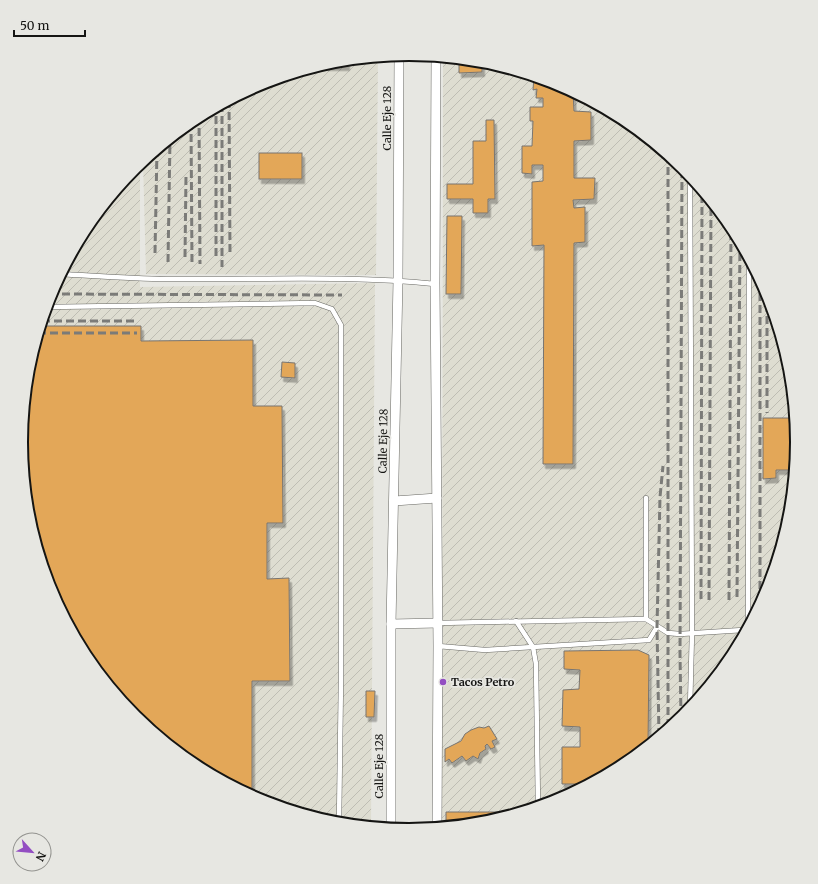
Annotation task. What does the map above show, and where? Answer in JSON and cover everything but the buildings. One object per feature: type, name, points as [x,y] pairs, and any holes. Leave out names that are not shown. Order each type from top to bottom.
[{"type":"street","name":"Calle Eje 128","points":[[391,822],[392,624],[398,280],[399,61]]},
{"type":"street","points":[[436,62],[435,284],[438,623],[437,822]]},
{"type":"street","points":[[394,500],[437,498]]},
{"type":"street","points":[[392,624],[438,623]]},
{"type":"lane","points":[[690,186],[692,633],[690,698]]},
{"type":"lane","points":[[748,616],[749,269]]},
{"type":"lane","points":[[66,274],[166,279],[356,278],[435,284]]},
{"type":"lane","points":[[53,307],[315,304],[332,309],[341,325],[341,679],[339,817]]},
{"type":"lane","points":[[646,498],[646,619]]},
{"type":"lane","points":[[438,623],[646,619],[668,633],[741,630]]},
{"type":"lane","points":[[516,621],[533,647],[536,664],[538,800]]},
{"type":"lane","points":[[438,646],[485,650],[648,640],[658,627]]},
{"type":"shaded area","points":[[378,62],[376,275],[146,274],[143,170],[158,156],[197,125],[240,100],[263,90],[287,81],[335,68]]},
{"type":"shaded area","points":[[443,63],[483,68],[508,74],[531,81],[578,100],[621,125],[641,140],[678,173],[695,191],[726,230],[751,273],[761,296],[770,320],[783,368],[787,392],[790,442],[787,492],[783,516],[770,564],[761,588],[751,611],[726,654],[695,693],[660,728],[641,744],[621,759],[578,784],[531,803],[508,810],[483,816],[442,821]]},
{"type":"shaded area","points":[[140,173],[140,287],[375,283],[371,821],[335,816],[310,810],[287,803],[240,784],[197,759],[177,744],[140,711],[123,693],[92,654],[67,611],[57,588],[48,564],[35,516],[31,492],[28,442],[31,392],[35,368],[48,320],[57,296],[67,273],[92,230],[123,191]]},
{"type":"railway","points":[[229,106],[230,255]]},
{"type":"railway","points":[[222,110],[222,267]]},
{"type":"railway","points":[[216,114],[216,256]]},
{"type":"railway","points":[[199,124],[200,264]]},
{"type":"railway","points":[[191,129],[192,264]]},
{"type":"railway","points":[[168,262],[170,146]]},
{"type":"railway","points":[[155,253],[157,157]]},
{"type":"railway","points":[[668,164],[668,720]]},
{"type":"railway","points":[[185,257],[186,174]]},
{"type":"railway","points":[[681,708],[682,177]]},
{"type":"railway","points":[[701,599],[702,199]]},
{"type":"railway","points":[[709,600],[711,210]]},
{"type":"railway","points":[[729,600],[731,238]]},
{"type":"railway","points":[[737,597],[740,254]]},
{"type":"railway","points":[[58,294],[342,295]]},
{"type":"railway","points":[[760,294],[760,589]]},
{"type":"railway","points":[[767,312],[767,413]]},
{"type":"railway","points":[[48,321],[137,321]]},
{"type":"railway","points":[[44,333],[137,333]]},
{"type":"railway","points":[[659,729],[657,627],[660,497],[663,466]]},
{"type":"place","name":"Tacos Petro","points":[[443,682]]}]
